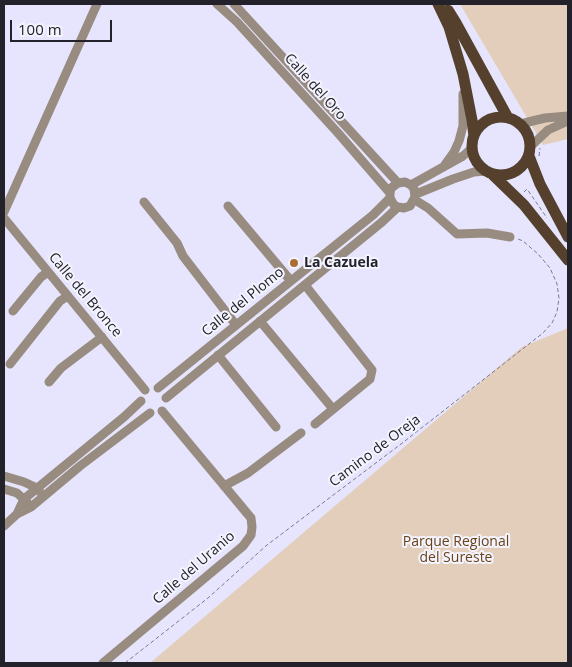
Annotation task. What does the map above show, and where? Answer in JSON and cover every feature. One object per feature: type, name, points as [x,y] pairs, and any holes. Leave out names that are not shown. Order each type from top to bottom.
[{"type":"main road","points":[[438,4],[449,26],[463,74],[472,120],[474,136],[472,148],[474,157],[479,165],[489,172],[524,206],[568,260]]},
{"type":"main road","points":[[444,4],[508,118]]},
{"type":"main road","points":[[474,136],[484,123],[500,117],[508,118],[520,124],[526,130],[535,151],[540,184],[568,237]]},
{"type":"main road","points":[[489,172],[507,175],[514,172],[521,168],[535,151]]},
{"type":"street","points":[[4,212],[97,4]]},
{"type":"street","name":"Calle del Oro","points":[[217,4],[238,22],[338,133],[390,195]]},
{"type":"street","points":[[234,4],[398,183]]},
{"type":"street","points":[[444,166],[457,146],[463,126],[463,74]]},
{"type":"street","points":[[520,124],[544,118],[568,116]]},
{"type":"street","points":[[535,151],[548,130],[568,121]]},
{"type":"street","points":[[411,185],[463,156],[472,148]]},
{"type":"street","points":[[489,172],[474,172],[446,182],[415,197],[410,206],[404,208],[398,207],[392,202],[390,195],[391,188],[398,183],[405,182],[414,189],[415,197],[457,234],[487,233],[510,237]]},
{"type":"street","name":"Calle del Plomo","points":[[158,388],[373,214],[390,195]]},
{"type":"street","points":[[144,202],[177,243],[183,256],[236,325]]},
{"type":"street","points":[[228,206],[291,281]]},
{"type":"street","name":"Calle del Plomo","points":[[166,398],[398,207]]},
{"type":"street","name":"Calle del Bronce","points":[[4,218],[145,390]]},
{"type":"street","points":[[14,311],[41,277],[48,272]]},
{"type":"street","points":[[304,285],[372,370],[370,379],[315,424]]},
{"type":"street","points":[[10,364],[60,301],[68,296]]},
{"type":"street","points":[[260,321],[333,409]]},
{"type":"street","points":[[49,382],[61,368],[102,337]]},
{"type":"street","points":[[218,355],[276,426]]},
{"type":"street","points":[[17,514],[24,499],[124,417],[140,401],[145,390],[154,387],[158,388],[162,390],[166,398],[165,407],[158,413],[150,413],[145,410],[140,401]]},
{"type":"street","name":"Calle del Uranio","points":[[103,663],[243,546],[250,535],[252,527],[251,518],[162,411]]},
{"type":"street","points":[[4,526],[17,514],[31,507],[150,413]]},
{"type":"street","points":[[224,486],[248,472],[301,432]]},
{"type":"street","points":[[4,476],[36,488],[44,496]]},
{"type":"street","points":[[4,489],[17,493],[31,507]]},
{"type":"path","name":"Camino de Oreja","points":[[125,663],[208,598],[267,545],[401,444],[548,328],[557,312],[559,298],[557,284],[550,268],[538,254],[522,240],[510,237]]},
{"type":"green space","points":[[460,4],[568,4],[568,139],[543,145]]},
{"type":"green space","name":"Parque Regional del Sureste","points":[[568,328],[568,663],[150,663],[522,347]]},
{"type":"place","name":"La Cazuela","points":[[294,263]]}]
